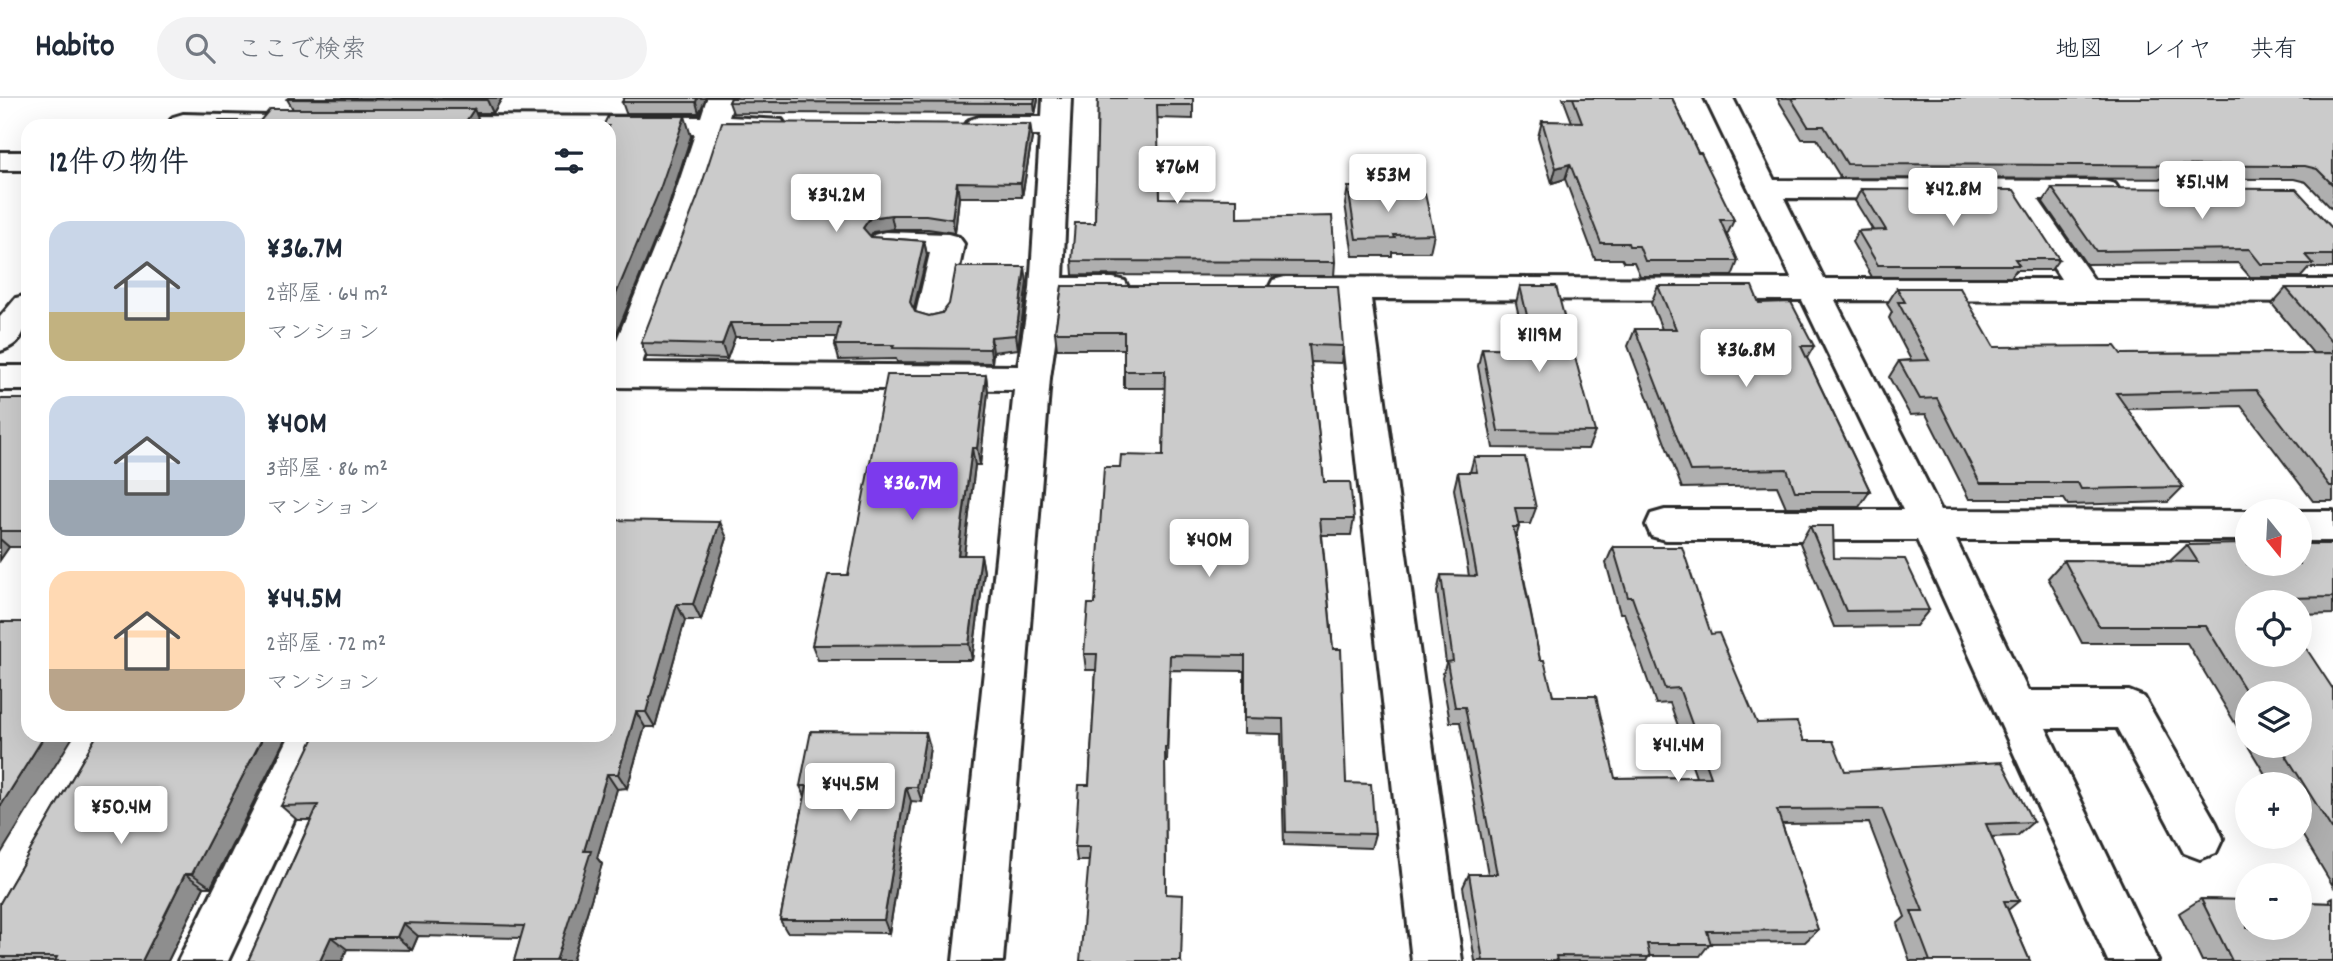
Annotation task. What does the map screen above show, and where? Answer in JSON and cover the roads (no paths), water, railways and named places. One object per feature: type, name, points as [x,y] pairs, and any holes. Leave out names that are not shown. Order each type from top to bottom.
[{"type":"street","points":[[187,119],[204,98]]},
{"type":"street","points":[[1719,98],[1929,524],[2133,961]]},
{"type":"street","points":[[616,373],[685,209],[716,112]]},
{"type":"street","points":[[545,119],[716,112],[794,126]]},
{"type":"street","points":[[958,126],[1056,112],[1038,276],[1033,378],[978,961]]},
{"type":"street","points":[[0,161],[21,161]]},
{"type":"street","points":[[1764,189],[2128,191]]},
{"type":"street","points":[[2017,190],[2085,291]]},
{"type":"street","points":[[885,242],[948,244],[955,269],[932,317]]},
{"type":"street","points":[[1038,276],[1144,289]]},
{"type":"street","points":[[1255,288],[2333,291]]},
{"type":"street","points":[[1353,288],[1437,961]]},
{"type":"street","points":[[0,339],[21,314]]},
{"type":"street","points":[[616,375],[1033,378]]},
{"type":"street","points":[[0,378],[21,377]]},
{"type":"street","points":[[1665,525],[2235,525]]},
{"type":"street","points":[[2312,526],[2333,526]]},
{"type":"street","points":[[2015,709],[2129,710],[2200,838]]},
{"type":"street","points":[[203,961],[309,742]]}]
